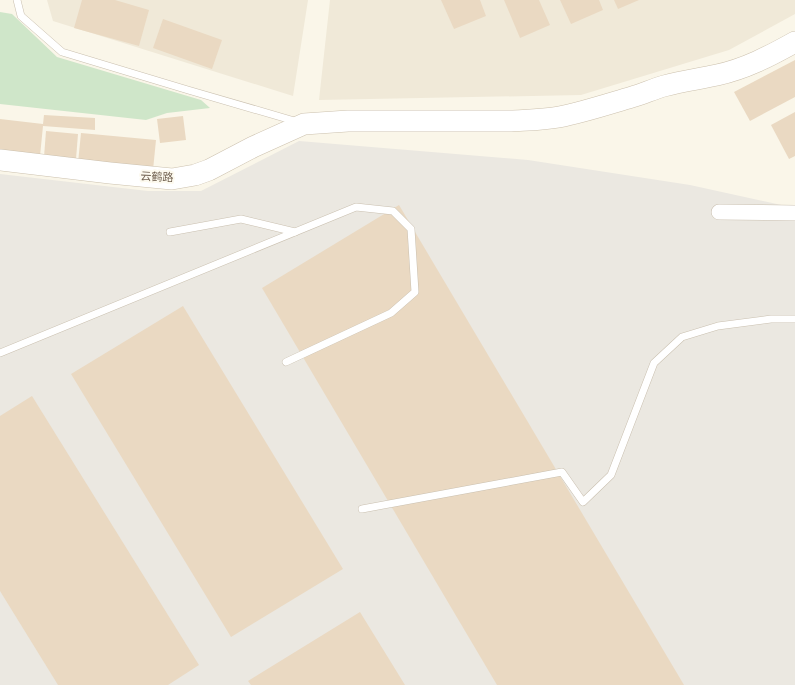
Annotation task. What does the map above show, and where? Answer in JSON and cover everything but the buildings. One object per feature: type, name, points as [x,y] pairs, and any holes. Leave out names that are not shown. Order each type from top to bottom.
[{"type":"street","points":[[304,124],[348,121],[511,121],[559,117],[633,97],[675,83],[717,75],[734,70],[776,53],[795,42]]},
{"type":"street","name":"云鹤路","points":[[0,160],[172,179],[195,175],[209,170],[253,147],[304,124]]},
{"type":"street","points":[[719,212],[795,213]]},
{"type":"lane","points":[[17,0],[21,16],[62,52],[304,124]]},
{"type":"lane","points":[[0,353],[356,207],[393,211],[411,229],[415,292],[391,313],[286,362]]},
{"type":"lane","points":[[170,232],[241,219],[295,232]]},
{"type":"lane","points":[[362,509],[562,472],[583,502],[611,474],[654,363],[682,337],[718,326],[795,319]]},
{"type":"shaded area","points":[[47,0],[308,0],[293,96],[53,21]]},
{"type":"shaded area","points":[[330,0],[795,0],[795,14],[729,50],[581,95],[319,100]]},
{"type":"shaded area","points":[[299,141],[528,160],[690,185],[795,208],[795,685],[0,685],[0,174],[148,191],[201,191]]},
{"type":"green space","points":[[0,12],[12,14],[57,57],[201,100],[210,108],[167,113],[146,120],[0,104]]}]
